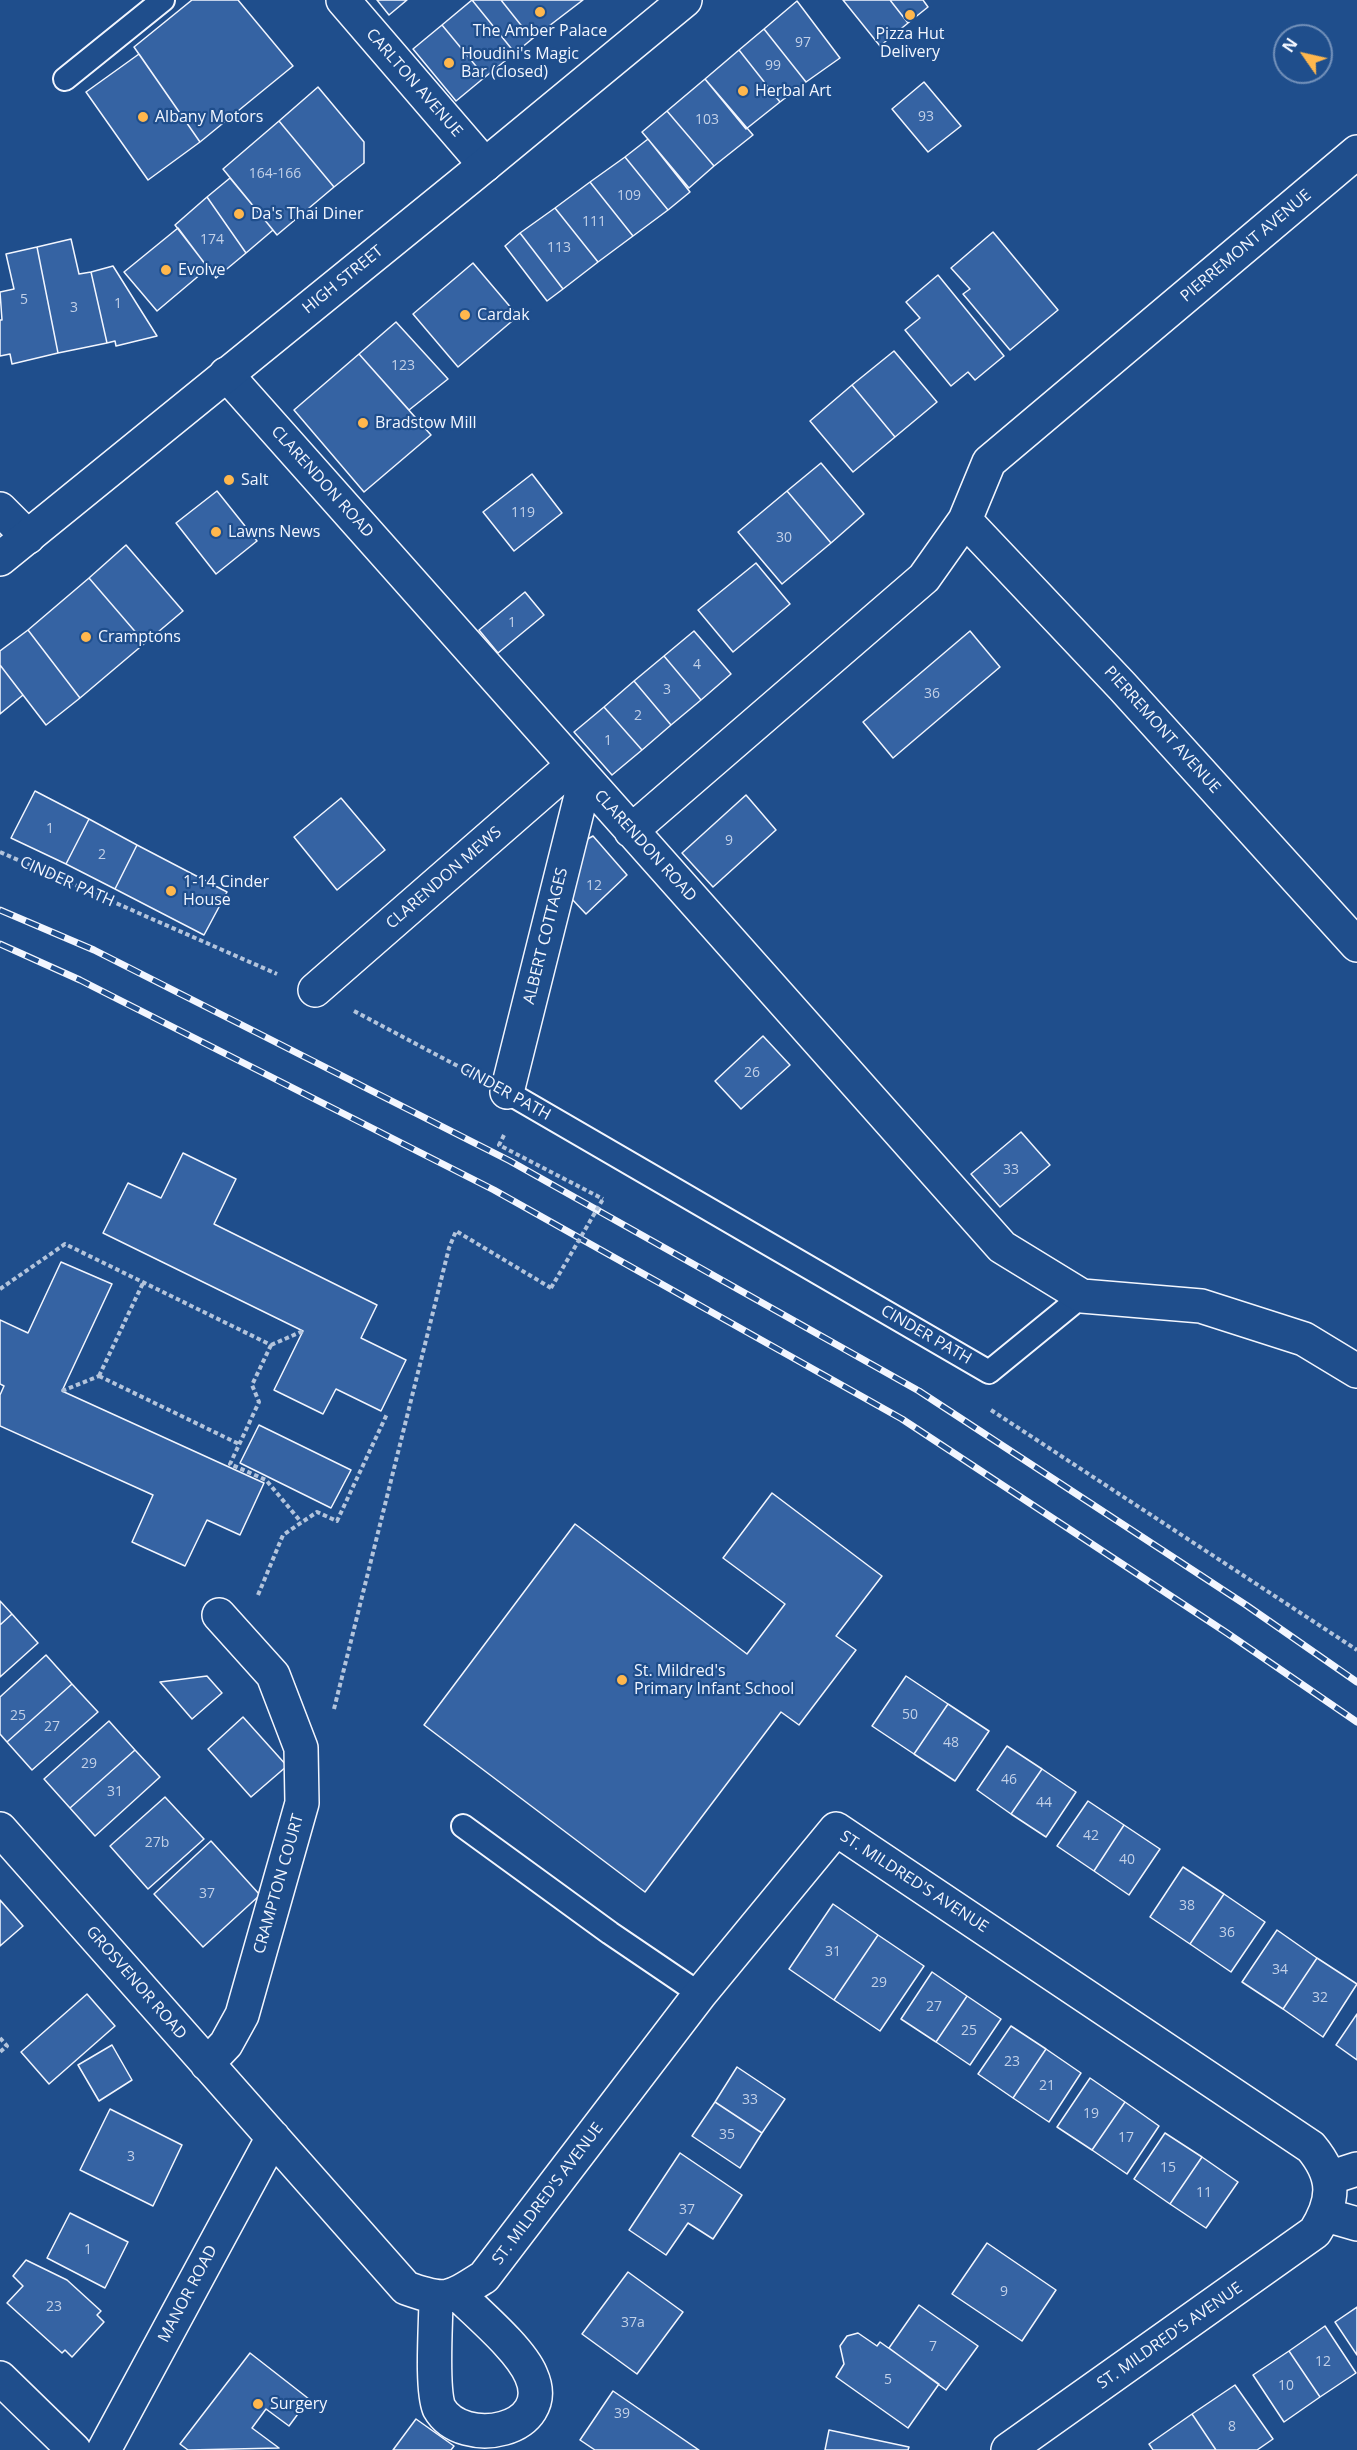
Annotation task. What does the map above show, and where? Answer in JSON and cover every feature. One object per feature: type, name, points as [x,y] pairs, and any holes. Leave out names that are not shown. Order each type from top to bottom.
[{"type":"street","name":"CARLTON AVENUE","points":[[343,0],[485,165]]},
{"type":"street","name":"HIGH STREET","points":[[0,559],[685,0]]},
{"type":"street","name":"PIERREMONT AVENUE","points":[[631,831],[924,578],[965,520],[989,462],[1357,152]]},
{"type":"street","name":"CLARENDON ROAD","points":[[226,374],[1002,1247],[1082,1296]]},
{"type":"street","points":[[0,509],[28,537]]},
{"type":"street","name":"PIERREMONT AVENUE","points":[[965,520],[1122,686],[1355,939]]},
{"type":"street","name":"CLARENDON MEWS","points":[[315,990],[579,772]]},
{"type":"street","name":"ALBERT COTTAGES","points":[[507,1092],[579,772]]},
{"type":"street","points":[[1082,1296],[1201,1306],[1304,1339],[1357,1371]]},
{"type":"street","name":"CRAMPTON COURT","points":[[207,2064],[226,2044],[242,2015],[302,1803],[301,1748],[273,1675],[229,1626]]},
{"type":"street","name":"GROSVENOR ROAD","points":[[0,1829],[273,2137]]},
{"type":"street","name":"ST. MILDRED'S AVENUE","points":[[273,2137],[405,2288],[447,2296],[484,2277],[505,2253],[700,1994],[836,1829],[1311,2147],[1323,2161],[1343,2173],[1330,2195],[1326,2215],[1315,2232],[1008,2450]]},
{"type":"street","name":"MANOR ROAD","points":[[104,2450],[273,2137]]},
{"type":"street","points":[[1326,2215],[1357,2224]]},
{"type":"street","points":[[0,2378],[74,2450]]},
{"type":"lane","points":[[65,79],[163,0]]},
{"type":"lane","name":"CINDER PATH","points":[[507,1092],[989,1372],[1082,1296]]},
{"type":"lane","points":[[463,1826],[610,1933],[700,1994]]},
{"type":"path","name":"CINDER PATH","points":[[0,852],[315,990],[507,1092]]},
{"type":"path","points":[[333,1712],[449,1248],[456,1231],[551,1288],[603,1198],[499,1145]]},
{"type":"path","points":[[0,1289],[65,1244],[271,1345]]},
{"type":"path","points":[[62,1391],[99,1376],[143,1283]]},
{"type":"path","points":[[301,1522],[266,1480],[230,1464],[259,1402],[252,1385],[271,1345],[303,1331]]},
{"type":"path","name":"CINDER PATH","points":[[989,1372],[980,1402],[1357,1650]]},
{"type":"path","points":[[99,1376],[239,1444]]},
{"type":"path","points":[[229,1626],[283,1535],[317,1512],[337,1521],[387,1414]]},
{"type":"path","points":[[0,2038],[7,2046],[0,2052]]},
{"type":"building","points":[[192,0],[238,0],[293,66],[200,142],[134,47]]},
{"type":"building","points":[[377,0],[407,0],[389,15]]},
{"type":"building","points":[[472,0],[515,53],[485,77],[442,25]]},
{"type":"building","points":[[472,0],[501,0],[532,39],[515,53]]},
{"type":"building","name":"The Amber Palace","points":[[501,0],[583,0],[532,39]]},
{"type":"building","points":[[843,0],[890,0],[908,23],[880,46]]},
{"type":"building","name":"Pizza Hut Delivery","points":[[890,0],[923,0],[928,7],[908,23]]},
{"type":"building","points":[[797,1],[840,58],[806,82],[764,29]]},
{"type":"building","name":"Houdini's Magic Bar (closed)","points":[[442,25],[485,77],[456,101],[413,49]]},
{"type":"building","points":[[764,29],[806,82],[780,102],[739,50]]},
{"type":"building","name":"Herbal Art","points":[[739,50],[780,102],[746,129],[705,79]]},
{"type":"building","name":"Albany Motors","points":[[139,54],[200,142],[148,180],[86,92]]},
{"type":"building","points":[[705,79],[753,135],[714,166],[667,111]]},
{"type":"building","points":[[924,82],[961,126],[928,152],[892,109]]},
{"type":"building","points":[[318,87],[364,142],[364,163],[334,187],[279,121]]},
{"type":"building","points":[[667,111],[714,166],[689,188],[642,132]]},
{"type":"building","points":[[279,121],[334,187],[277,235],[223,169]]},
{"type":"building","points":[[648,139],[690,192],[668,210],[625,157]]},
{"type":"building","points":[[625,157],[668,210],[633,236],[590,182]]},
{"type":"building","name":"Da's Thai Diner","points":[[230,178],[273,230],[246,253],[207,197]]},
{"type":"building","points":[[590,182],[633,236],[598,262],[555,208]]},
{"type":"building","points":[[207,197],[246,253],[216,278],[175,225]]},
{"type":"building","points":[[555,208],[598,262],[563,289],[520,233]]},
{"type":"building","name":"Evolve","points":[[178,228],[208,268],[157,311],[124,272]]},
{"type":"building","points":[[993,232],[1058,310],[1010,350],[963,294],[970,289],[951,268]]},
{"type":"building","points":[[520,233],[563,289],[547,301],[505,246]]},
{"type":"building","points":[[71,239],[79,274],[91,272],[107,343],[58,353],[37,247]]},
{"type":"building","points":[[37,247],[58,353],[12,364],[10,354],[0,356],[0,320],[2,320],[0,292],[14,289],[6,254]]},
{"type":"building","name":"Cardak","points":[[473,263],[518,316],[458,367],[413,314]]},
{"type":"building","points":[[113,266],[157,336],[116,346],[115,341],[107,343],[91,272]]},
{"type":"building","points":[[938,275],[1004,356],[975,380],[968,372],[951,386],[905,330],[920,318],[906,302]]},
{"type":"building","points":[[396,322],[448,379],[409,410],[359,354]]},
{"type":"building","points":[[894,351],[937,402],[895,437],[852,385]]},
{"type":"building","name":"Bradstow Mill","points":[[359,354],[431,435],[364,492],[294,410]]},
{"type":"building","points":[[852,385],[895,437],[853,472],[810,421]]},
{"type":"building","points":[[821,463],[864,514],[831,543],[787,491]]},
{"type":"building","points":[[532,474],[562,513],[514,551],[483,512]]},
{"type":"building","name":"Lawns News","points":[[217,491],[257,541],[216,574],[176,523]]},
{"type":"building","points":[[787,491],[831,543],[782,584],[738,532]]},
{"type":"building","points":[[126,545],[183,611],[145,643],[89,578]]},
{"type":"building","points":[[756,563],[790,604],[733,652],[698,610]]},
{"type":"building","name":"Cramptons","points":[[89,578],[145,643],[80,698],[28,630]]},
{"type":"building","points":[[525,592],[544,615],[498,653],[479,630]]},
{"type":"building","points":[[28,630],[80,698],[46,725],[0,665],[0,651]]},
{"type":"building","points":[[694,631],[731,674],[701,700],[664,656]]},
{"type":"building","points":[[970,631],[1000,667],[893,758],[863,722]]},
{"type":"building","points":[[664,656],[701,700],[671,725],[634,681]]},
{"type":"building","points":[[0,665],[23,695],[0,714]]},
{"type":"building","points":[[634,681],[671,725],[642,750],[604,707]]},
{"type":"building","points":[[604,707],[642,750],[612,775],[574,732]]},
{"type":"building","points":[[35,791],[89,819],[66,864],[11,838]]},
{"type":"building","points":[[746,795],[776,830],[713,887],[682,853]]},
{"type":"building","points":[[341,798],[385,850],[337,890],[294,837]]},
{"type":"building","points":[[89,819],[137,845],[115,889],[66,864]]},
{"type":"building","points":[[593,836],[627,875],[586,914],[570,897],[584,841]]},
{"type":"building","name":"1-14 Cinder House","points":[[137,845],[227,892],[204,935],[115,889]]},
{"type":"building","points":[[763,1036],[790,1065],[741,1109],[715,1081]]},
{"type":"building","points":[[1021,1132],[1050,1165],[1000,1207],[971,1174]]},
{"type":"building","points":[[183,1153],[236,1179],[214,1224],[377,1305],[361,1338],[406,1360],[381,1411],[336,1389],[323,1414],[274,1390],[303,1331],[103,1233],[128,1183],[161,1198]]},
{"type":"building","points":[[61,1262],[112,1284],[62,1391],[264,1483],[240,1535],[207,1520],[185,1566],[132,1542],[153,1495],[0,1426],[0,1395],[4,1386],[0,1384],[0,1320],[28,1333]]},
{"type":"building","points":[[259,1425],[351,1470],[331,1508],[240,1463]]},
{"type":"building","points":[[772,1493],[882,1576],[836,1636],[856,1650],[799,1725],[781,1712],[645,1892],[424,1725],[575,1524],[747,1654],[785,1604],[723,1558]]},
{"type":"building","points":[[0,1601],[12,1614],[0,1625]]},
{"type":"building","points":[[12,1614],[38,1643],[0,1677],[0,1625]]},
{"type":"building","points":[[46,1655],[72,1684],[7,1742],[0,1734],[0,1697]]},
{"type":"building","points":[[207,1676],[222,1693],[192,1719],[160,1682]]},
{"type":"building","points":[[906,1676],[948,1704],[914,1754],[872,1726]]},
{"type":"building","points":[[72,1684],[98,1712],[32,1770],[7,1742]]},
{"type":"building","points":[[948,1704],[989,1731],[955,1781],[914,1754]]},
{"type":"building","points":[[243,1717],[287,1766],[251,1797],[208,1749]]},
{"type":"building","points":[[109,1721],[135,1750],[70,1808],[44,1779]]},
{"type":"building","points":[[1007,1746],[1042,1769],[1011,1814],[977,1790]]},
{"type":"building","points":[[135,1750],[160,1777],[95,1836],[70,1808]]},
{"type":"building","points":[[1042,1769],[1076,1792],[1046,1837],[1011,1814]]},
{"type":"building","points":[[165,1797],[204,1839],[148,1889],[110,1846]]},
{"type":"building","points":[[1088,1801],[1124,1825],[1094,1871],[1057,1846]]},
{"type":"building","points":[[1124,1825],[1160,1849],[1129,1895],[1094,1871]]},
{"type":"building","points":[[211,1841],[260,1895],[203,1947],[154,1894]]},
{"type":"building","points":[[1183,1867],[1224,1894],[1190,1944],[1150,1917]]},
{"type":"building","points":[[1224,1894],[1265,1922],[1231,1972],[1190,1944]]},
{"type":"building","points":[[0,1900],[23,1926],[0,1946]]},
{"type":"building","points":[[833,1904],[878,1935],[834,2000],[789,1969]]},
{"type":"building","points":[[1277,1930],[1317,1958],[1283,2009],[1242,1982]]},
{"type":"building","points":[[878,1935],[924,1966],[880,2031],[834,2000]]},
{"type":"building","points":[[1317,1958],[1357,1984],[1323,2037],[1283,2009]]},
{"type":"building","points":[[932,1972],[967,1996],[936,2042],[901,2019]]},
{"type":"building","points":[[87,1994],[115,2026],[49,2084],[21,2052]]},
{"type":"building","points":[[967,1996],[1001,2019],[970,2065],[936,2042]]},
{"type":"building","points":[[1357,2014],[1357,2060],[1336,2045]]},
{"type":"building","points":[[1011,2026],[1046,2049],[1013,2098],[978,2074]]},
{"type":"building","points":[[112,2045],[132,2080],[99,2101],[78,2065]]},
{"type":"building","points":[[1046,2049],[1081,2073],[1049,2122],[1013,2098]]},
{"type":"building","points":[[737,2067],[785,2099],[762,2133],[715,2102]]},
{"type":"building","points":[[1090,2078],[1125,2102],[1092,2150],[1057,2127]]},
{"type":"building","points":[[715,2102],[762,2133],[740,2168],[692,2136]]},
{"type":"building","points":[[1125,2102],[1159,2126],[1127,2174],[1092,2150]]},
{"type":"building","points":[[110,2109],[182,2145],[153,2206],[80,2170]]},
{"type":"building","points":[[1165,2133],[1202,2157],[1170,2204],[1134,2179]]},
{"type":"building","points":[[680,2153],[742,2195],[713,2239],[688,2223],[666,2255],[629,2230]]},
{"type":"building","points":[[1202,2157],[1238,2182],[1206,2228],[1170,2204]]},
{"type":"building","points":[[70,2213],[128,2242],[105,2288],[47,2258]]},
{"type":"building","points":[[987,2243],[1056,2290],[1022,2341],[952,2294]]},
{"type":"building","points":[[26,2260],[67,2280],[101,2311],[97,2315],[104,2322],[72,2357],[65,2350],[62,2353],[7,2303],[23,2286],[13,2276]]},
{"type":"building","points":[[628,2272],[683,2312],[637,2374],[582,2334]]},
{"type":"building","points":[[919,2305],[978,2346],[946,2390],[889,2348]]},
{"type":"building","points":[[1357,2307],[1357,2355],[1335,2322]]},
{"type":"building","points":[[1325,2326],[1356,2373],[1320,2397],[1289,2351]]},
{"type":"building","points":[[858,2333],[877,2346],[880,2342],[939,2384],[908,2428],[836,2377],[844,2364],[840,2346],[847,2336]]},
{"type":"building","points":[[1289,2351],[1320,2397],[1284,2422],[1253,2375]]},
{"type":"building","name":"Surgery","points":[[250,2353],[309,2399],[289,2426],[266,2409],[252,2428],[279,2448],[188,2450],[180,2444]]},
{"type":"building","points":[[1235,2385],[1273,2439],[1257,2450],[1216,2450],[1192,2414]]},
{"type":"building","points":[[613,2391],[699,2450],[595,2450],[580,2440]]},
{"type":"building","points":[[1192,2414],[1216,2450],[1153,2450],[1149,2444]]},
{"type":"building","points":[[416,2419],[454,2446],[451,2450],[393,2450]]},
{"type":"building","points":[[829,2430],[909,2447],[908,2450],[825,2450]]},
{"type":"railway","points":[[0,910],[94,950],[510,1161],[919,1391],[1246,1605],[1357,1682]]},
{"type":"railway","points":[[0,944],[80,980],[494,1190],[902,1419],[1227,1633],[1357,1722]]},
{"type":"place","name":"The Amber Palace","points":[[540,12]]},
{"type":"place","name":"Pizza Hut Delivery","points":[[910,15]]},
{"type":"place","name":"Houdini's Magic Bar (closed)","points":[[449,63]]},
{"type":"place","name":"Herbal Art","points":[[743,91]]},
{"type":"place","name":"Albany Motors","points":[[143,117]]},
{"type":"place","name":"Da's Thai Diner","points":[[239,214]]},
{"type":"place","name":"Evolve","points":[[166,270]]},
{"type":"place","name":"Cardak","points":[[465,315]]},
{"type":"place","name":"Bradstow Mill","points":[[363,423]]},
{"type":"place","name":"Salt","points":[[229,480]]},
{"type":"place","name":"Lawns News","points":[[216,532]]},
{"type":"place","name":"Cramptons","points":[[86,637]]},
{"type":"place","name":"1-14 Cinder House","points":[[171,891]]},
{"type":"place","name":"St. Mildred's Primary Infant School","points":[[622,1680]]},
{"type":"place","name":"Surgery","points":[[258,2404]]}]
